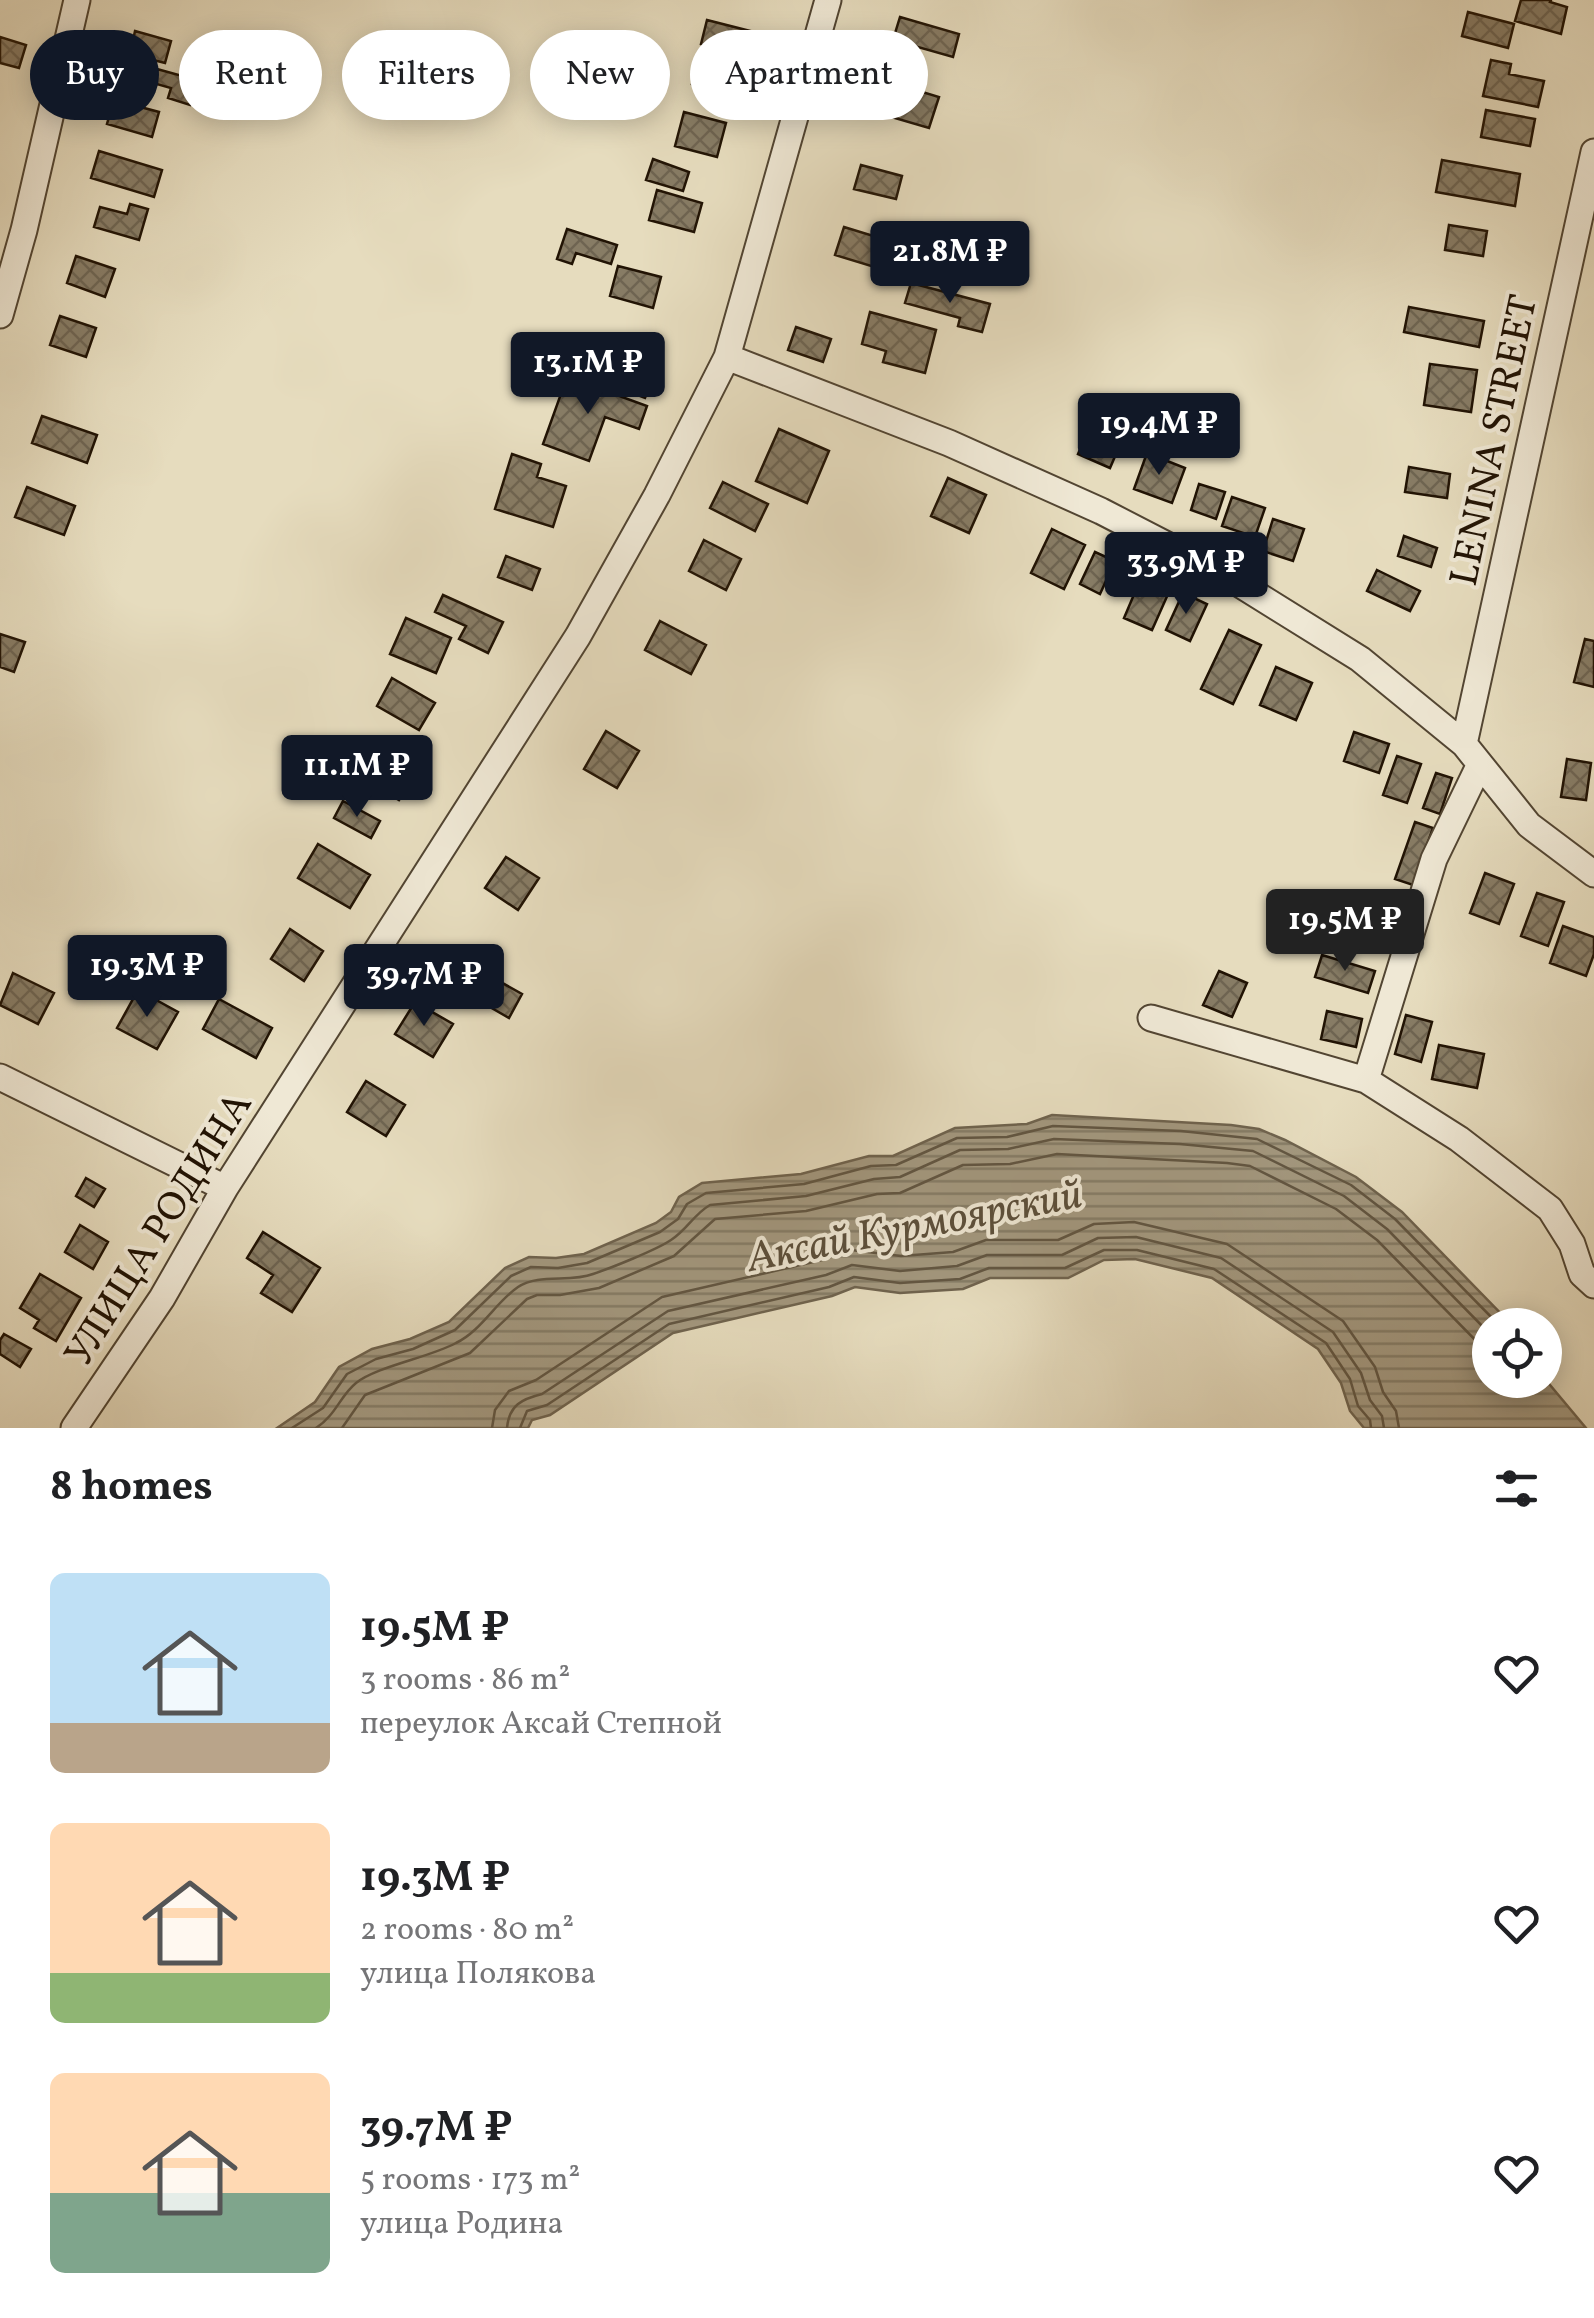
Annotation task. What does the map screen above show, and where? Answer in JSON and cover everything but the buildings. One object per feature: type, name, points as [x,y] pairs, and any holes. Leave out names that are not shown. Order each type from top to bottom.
[{"type":"street","points":[[0,315],[24,230],[77,0]]},
{"type":"street","name":"УЛИЦА РОДИНА","points":[[74,1428],[162,1298],[226,1188],[578,636],[657,495],[727,357],[828,0]]},
{"type":"street","name":"LENINA STREET","points":[[1464,744],[1594,152]]},
{"type":"street","points":[[727,357],[949,443],[1101,511],[1224,575],[1360,659],[1464,744],[1529,825],[1594,874]]},
{"type":"street","points":[[1366,1080],[1434,858],[1480,764]]},
{"type":"street","points":[[1151,1018],[1366,1080],[1460,1139],[1550,1209],[1572,1244],[1582,1274],[1594,1285]]},
{"type":"street","points":[[0,1076],[226,1188]]},
{"type":"water","name":"Аксай Курмоярский","points":[[1052,1115],[1259,1129],[1356,1177],[1402,1212],[1495,1308],[1472,1308],[1472,1398],[1561,1398],[1586,1428],[1364,1428],[1350,1411],[1341,1383],[1318,1349],[1212,1278],[1135,1259],[1104,1260],[1068,1278],[990,1278],[963,1289],[900,1293],[855,1287],[832,1296],[673,1333],[550,1415],[532,1420],[528,1428],[277,1428],[315,1402],[339,1367],[372,1349],[410,1339],[449,1322],[505,1268],[529,1257],[584,1254],[656,1223],[671,1212],[679,1197],[702,1183],[801,1174],[869,1156],[893,1156],[955,1128],[1027,1124]]}]
